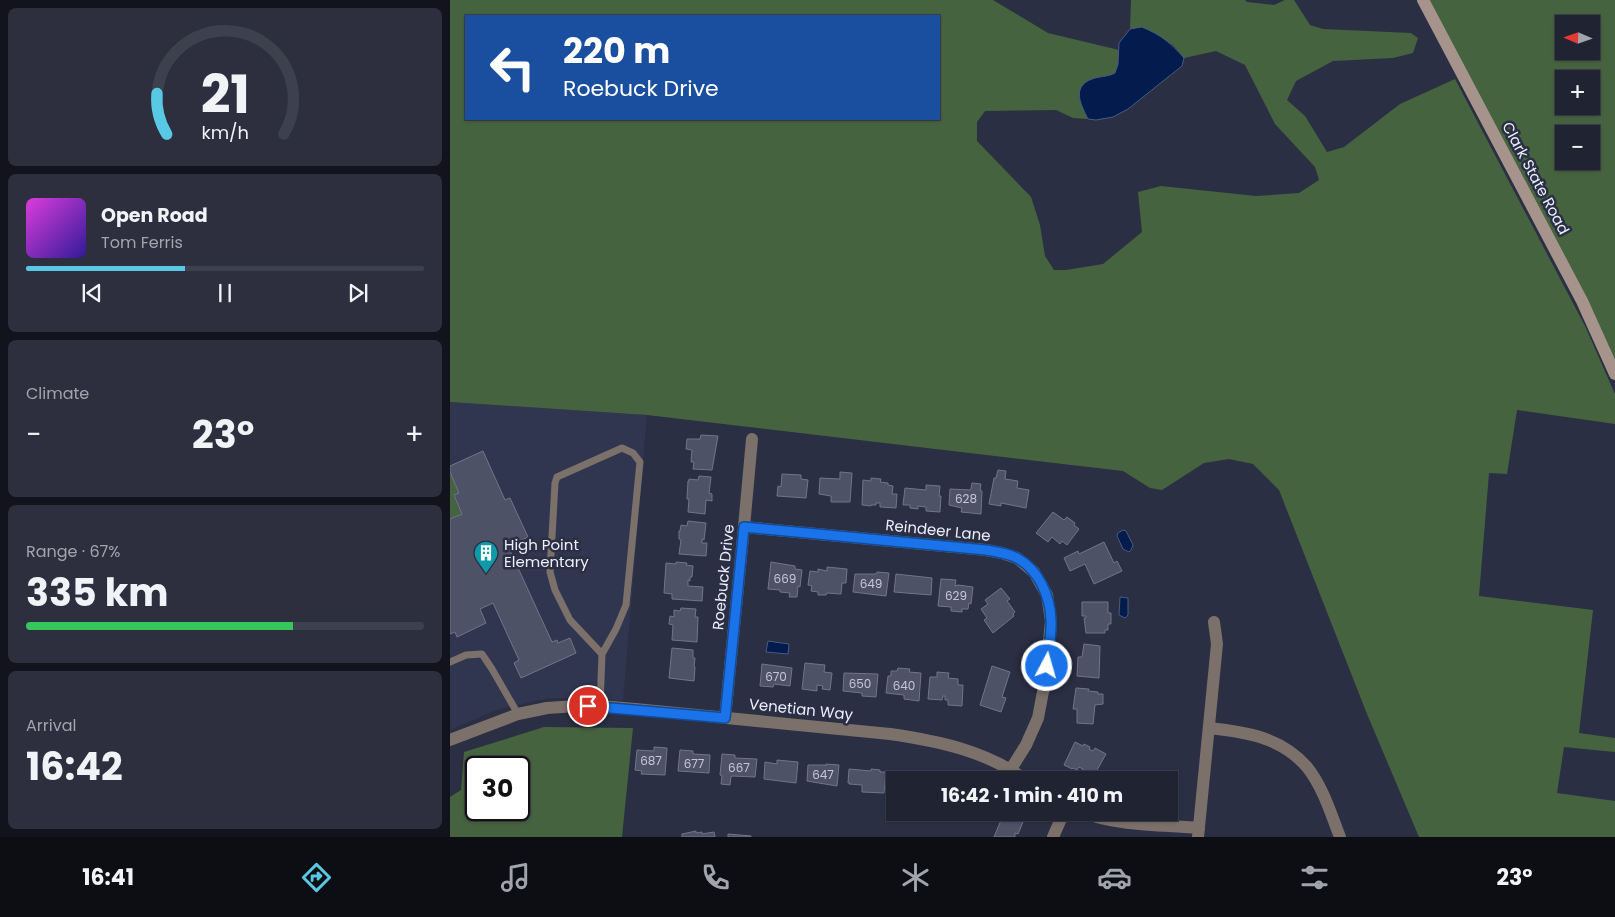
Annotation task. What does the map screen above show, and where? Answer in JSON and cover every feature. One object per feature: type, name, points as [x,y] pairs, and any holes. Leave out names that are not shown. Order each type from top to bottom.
[{"type":"main road","name":"Clark State Road","points":[[1423,0],[1582,301],[1615,374]]},
{"type":"street","name":"Roebuck Drive","points":[[725,718],[752,439]]},
{"type":"street","name":"Reindeer Lane","points":[[744,527],[986,550],[1017,558],[1034,572],[1047,595],[1052,621],[1045,681],[1038,718],[1026,745],[1011,769]]},
{"type":"street","points":[[1113,821],[1199,832],[1217,644],[1214,622]]},
{"type":"street","name":"Venetian Way","points":[[450,740],[518,714],[547,708],[600,706],[923,738],[955,746],[986,757],[1014,771]]},
{"type":"street","points":[[1209,728],[1242,731],[1265,738],[1288,750],[1307,768],[1320,789],[1340,837]]},
{"type":"street","points":[[1052,837],[1060,821]]},
{"type":"lane","points":[[600,706],[602,654],[616,629],[626,605],[640,462],[633,453],[622,448],[557,477],[555,483],[550,572],[555,590],[570,620],[602,654]]},
{"type":"lane","points":[[450,662],[466,655],[482,654],[518,714]]},
{"type":"shaded area","points":[[450,402],[647,415],[623,701],[549,698],[496,710],[450,730]]},
{"type":"green space","points":[[450,0],[993,0],[1048,33],[1119,50],[1115,73],[1086,82],[1080,91],[1081,102],[1088,119],[1073,118],[1056,110],[985,111],[977,122],[977,141],[1031,197],[1040,225],[1045,256],[1054,270],[1103,264],[1142,232],[1138,192],[1161,186],[1256,196],[1299,193],[1319,180],[1315,167],[1275,124],[1245,65],[1216,51],[1184,58],[1173,45],[1142,27],[1130,29],[1131,0],[1245,0],[1247,2],[1274,5],[1285,0],[1294,0],[1310,25],[1323,29],[1411,33],[1418,38],[1413,53],[1393,58],[1333,61],[1296,81],[1287,100],[1305,116],[1327,152],[1344,147],[1400,104],[1455,79],[1585,326],[1615,394],[1615,424],[1517,410],[1507,474],[1489,473],[1479,596],[1593,610],[1579,733],[1615,738],[1615,752],[1564,747],[1557,793],[1615,801],[1615,837],[1419,837],[1367,714],[1279,490],[1253,464],[1229,459],[1204,463],[1162,490],[1150,488],[1123,471],[647,415],[450,402]]},
{"type":"green space","points":[[1429,0],[1615,0],[1615,361]]},
{"type":"green space","points":[[450,472],[459,493],[454,496],[462,514],[450,519]]},
{"type":"green space","points":[[544,727],[633,728],[622,837],[450,837],[450,797],[461,790],[464,752]]},
{"type":"water","points":[[1142,27],[1160,36],[1175,48],[1184,58],[1182,66],[1128,109],[1113,117],[1096,120],[1088,119],[1080,97],[1082,87],[1092,79],[1115,73],[1118,64],[1119,43],[1130,29]]},
{"type":"water","points":[[1123,530],[1126,531],[1133,545],[1129,552],[1123,549],[1117,536]]},
{"type":"water","points":[[1120,597],[1128,598],[1128,615],[1125,618],[1119,615]]},
{"type":"water","points":[[768,641],[789,644],[788,654],[766,652]]},
{"type":"building","points":[[701,435],[718,436],[712,470],[693,469],[694,462],[691,462],[692,450],[686,449],[687,439],[700,439]]},
{"type":"building","name":"High Point Elementary","points":[[483,451],[505,500],[510,498],[528,537],[508,546],[552,642],[557,640],[558,643],[570,638],[576,653],[521,678],[514,663],[519,660],[493,603],[480,609],[486,623],[457,637],[455,632],[450,634],[450,519],[462,514],[454,495],[459,493],[450,472],[450,466]]},
{"type":"building","points":[[998,470],[1006,471],[1005,479],[1018,481],[1017,488],[1029,490],[1026,508],[1001,503],[1001,506],[989,504],[994,478],[996,478]]},
{"type":"building","points":[[840,472],[852,473],[850,502],[831,502],[831,496],[819,494],[820,478],[840,479]]},
{"type":"building","points":[[782,474],[801,475],[801,479],[808,480],[806,498],[777,496],[778,486],[781,487]]},
{"type":"building","points":[[699,476],[711,477],[709,493],[712,494],[712,501],[706,500],[705,514],[688,512],[688,481],[689,479],[698,480]]},
{"type":"building","points":[[871,478],[881,479],[880,482],[893,486],[892,494],[897,494],[896,508],[880,507],[880,503],[871,506],[862,505],[863,480],[871,481]]},
{"type":"building","points":[[972,483],[981,484],[981,514],[961,512],[962,508],[949,505],[950,489],[970,490]]},
{"type":"building","points":[[926,485],[940,486],[940,512],[926,511],[926,507],[918,506],[918,509],[910,508],[910,505],[903,505],[905,488],[926,490]]},
{"type":"building","points":[[1053,512],[1064,520],[1067,517],[1079,529],[1067,545],[1062,541],[1060,544],[1052,537],[1048,542],[1036,533]]},
{"type":"building","points":[[688,521],[706,523],[702,543],[707,543],[706,556],[679,554],[681,540],[679,539],[679,531],[681,525],[687,526]]},
{"type":"building","points":[[1104,542],[1114,563],[1117,561],[1122,571],[1094,584],[1085,564],[1070,571],[1064,558],[1078,551],[1079,554]]},
{"type":"building","points":[[676,562],[687,563],[686,565],[693,566],[692,577],[690,577],[690,581],[688,580],[688,586],[703,587],[702,601],[672,599],[672,594],[664,593],[666,563],[676,564]]},
{"type":"building","points":[[771,562],[795,566],[795,569],[802,570],[797,597],[789,597],[790,593],[780,592],[780,590],[768,589]]},
{"type":"building","points":[[827,567],[847,569],[846,583],[842,583],[841,594],[827,593],[826,595],[818,595],[818,592],[811,591],[812,586],[808,585],[810,571],[818,572],[818,569],[827,571]]},
{"type":"building","points":[[877,572],[889,573],[886,596],[853,592],[855,574],[876,574]]},
{"type":"building","points":[[896,574],[932,578],[931,595],[894,592]]},
{"type":"building","points":[[941,579],[956,580],[955,586],[973,587],[971,604],[969,603],[968,609],[962,609],[962,612],[951,611],[951,607],[938,606]]},
{"type":"building","points":[[1001,588],[1010,599],[1007,601],[1015,612],[1014,616],[993,633],[984,620],[987,618],[981,609],[988,604],[985,600]]},
{"type":"building","points":[[1082,602],[1108,602],[1111,624],[1108,624],[1108,630],[1105,630],[1105,633],[1086,633],[1084,618],[1086,616],[1082,616]]},
{"type":"building","points":[[681,608],[696,609],[695,617],[698,617],[697,642],[672,640],[673,625],[669,624],[670,616],[674,617],[674,610],[680,611]]},
{"type":"building","points":[[1084,644],[1100,646],[1099,678],[1077,676],[1078,657],[1082,657]]},
{"type":"building","points":[[672,648],[693,650],[693,658],[695,658],[694,681],[669,678]]},
{"type":"building","points":[[805,663],[825,665],[824,672],[832,673],[830,690],[822,689],[823,686],[817,685],[817,691],[802,689]]},
{"type":"building","points":[[762,664],[792,668],[790,686],[774,684],[773,687],[760,686]]},
{"type":"building","points":[[992,666],[1010,672],[1002,697],[1006,698],[1001,712],[980,705]]},
{"type":"building","points":[[898,668],[910,669],[909,672],[921,673],[919,701],[904,699],[904,695],[886,693],[888,676],[891,676],[891,671],[897,671]]},
{"type":"building","points":[[937,672],[949,673],[948,678],[958,679],[958,685],[963,685],[962,706],[948,705],[948,700],[945,700],[945,696],[943,696],[942,700],[928,699],[930,677],[937,677]]},
{"type":"building","points":[[844,673],[878,674],[876,697],[862,696],[862,693],[843,691]]},
{"type":"building","points":[[1076,688],[1089,689],[1088,691],[1103,694],[1103,704],[1095,705],[1093,724],[1077,723],[1077,709],[1073,709]]},
{"type":"building","points":[[1075,742],[1090,747],[1089,749],[1093,751],[1095,748],[1106,754],[1096,771],[1082,771],[1083,769],[1079,767],[1077,770],[1064,765]]},
{"type":"building","points":[[654,747],[667,748],[665,775],[641,774],[642,771],[635,770],[637,750],[654,751]]},
{"type":"building","points":[[680,750],[693,751],[693,754],[710,755],[709,773],[678,771]]},
{"type":"building","points":[[722,754],[735,755],[735,758],[757,759],[755,777],[732,776],[730,785],[721,784]]},
{"type":"building","points":[[777,760],[798,762],[796,783],[764,779],[765,762],[777,764]]},
{"type":"building","points":[[826,764],[839,765],[837,786],[807,781],[808,765],[826,766]]},
{"type":"building","points":[[849,769],[871,771],[871,769],[886,772],[884,793],[862,792],[862,785],[848,783]]},
{"type":"building","points":[[1001,821],[1023,822],[1018,834],[1015,833],[1015,837],[994,837]]},
{"type":"building","points":[[696,831],[696,833],[702,832],[702,834],[714,832],[715,837],[682,837],[682,834]]},
{"type":"building","points":[[728,834],[751,836],[751,837],[728,837]]},
{"type":"place","name":"High Point Elementary","points":[[486,574]]},
{"type":"route","points":[[588,706],[725,718],[744,527],[986,550],[1017,558],[1034,572],[1047,595],[1052,621],[1047,666]]}]
